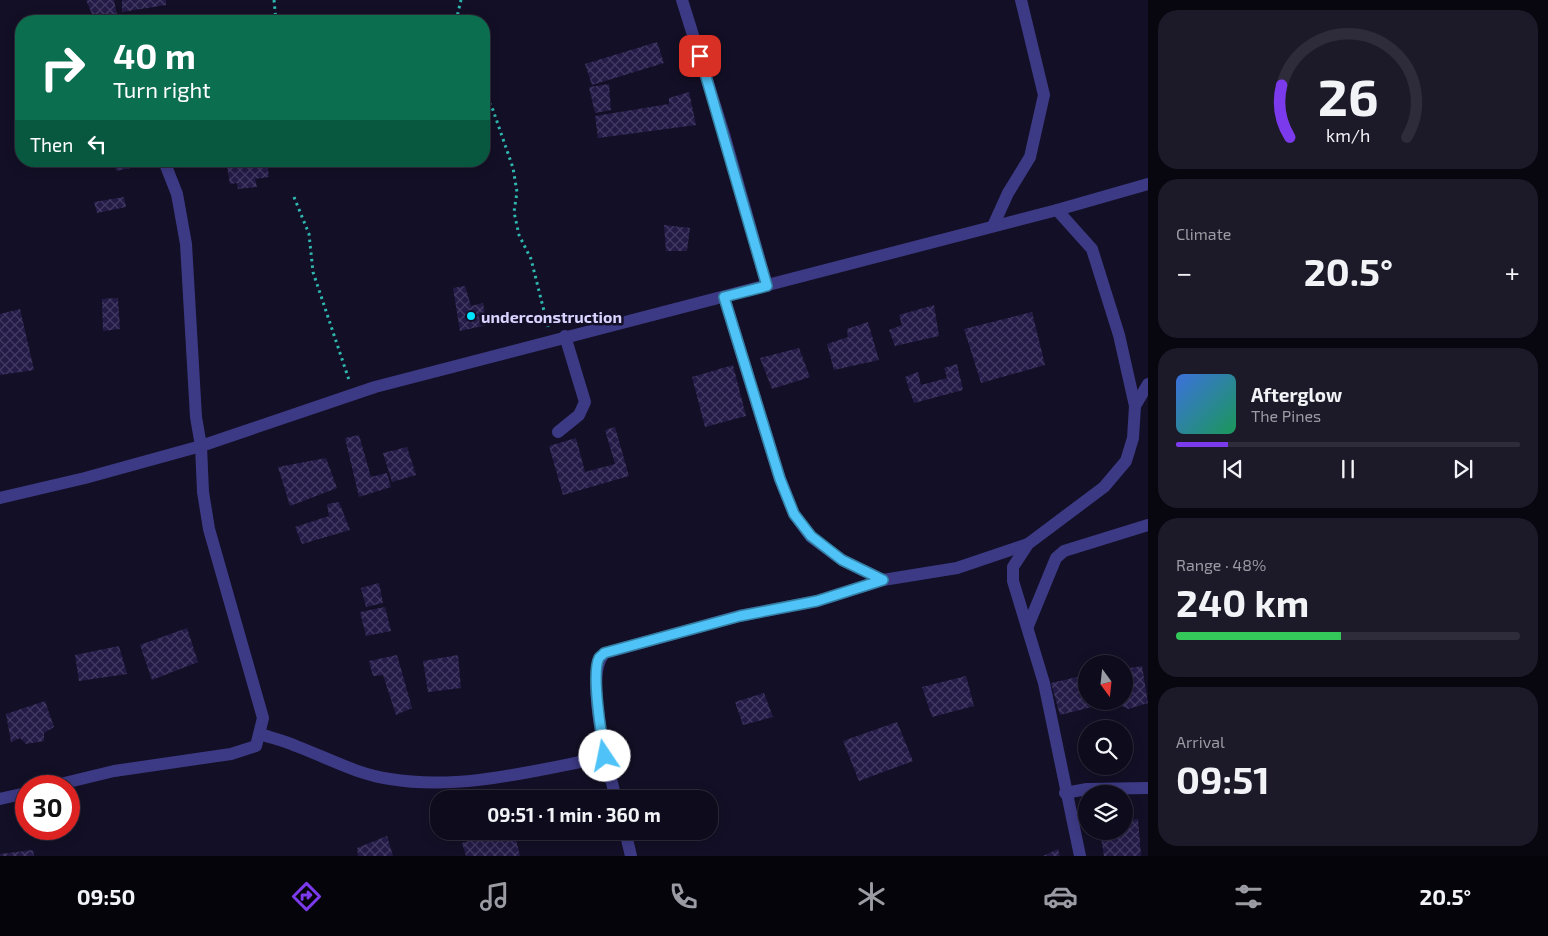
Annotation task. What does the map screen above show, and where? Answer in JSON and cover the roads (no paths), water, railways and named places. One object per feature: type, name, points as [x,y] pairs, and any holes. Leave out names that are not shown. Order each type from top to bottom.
[{"type":"street","points":[[682,0],[724,134],[767,286]]},
{"type":"street","points":[[993,226],[1008,193],[1030,157],[1044,95],[1021,0]]},
{"type":"street","points":[[80,779],[114,771],[231,754],[256,746],[263,718],[209,529],[203,492],[202,446],[196,416],[186,244],[182,211],[166,167]]},
{"type":"street","points":[[0,498],[85,478],[202,446],[354,394],[565,336],[767,286],[1057,210],[1148,184]]},
{"type":"street","points":[[614,790],[599,726],[597,668],[599,659],[604,653],[740,616],[817,601],[883,580],[957,568],[1028,544],[1104,487],[1126,461],[1133,438],[1135,406],[1119,334],[1092,249],[1057,210]]},
{"type":"street","points":[[724,297],[780,479],[794,514],[811,536],[842,560],[883,580]]},
{"type":"street","points":[[558,432],[579,414],[585,402],[565,336]]},
{"type":"street","points":[[1135,406],[1148,384]]},
{"type":"street","points":[[1028,626],[1056,558],[1064,551],[1148,525]]},
{"type":"street","points":[[1028,544],[1013,567],[1012,580],[1028,626],[1044,683],[1065,792],[1080,856]]},
{"type":"street","points":[[260,734],[296,745],[345,768],[390,779],[431,782],[488,779],[605,756]]},
{"type":"street","points":[[1065,792],[1087,789],[1148,788]]},
{"type":"street","points":[[0,799],[15,796]]},
{"type":"street","points":[[627,840],[631,856]]},
{"type":"place","name":"underconstruction","points":[[471,316]]}]
